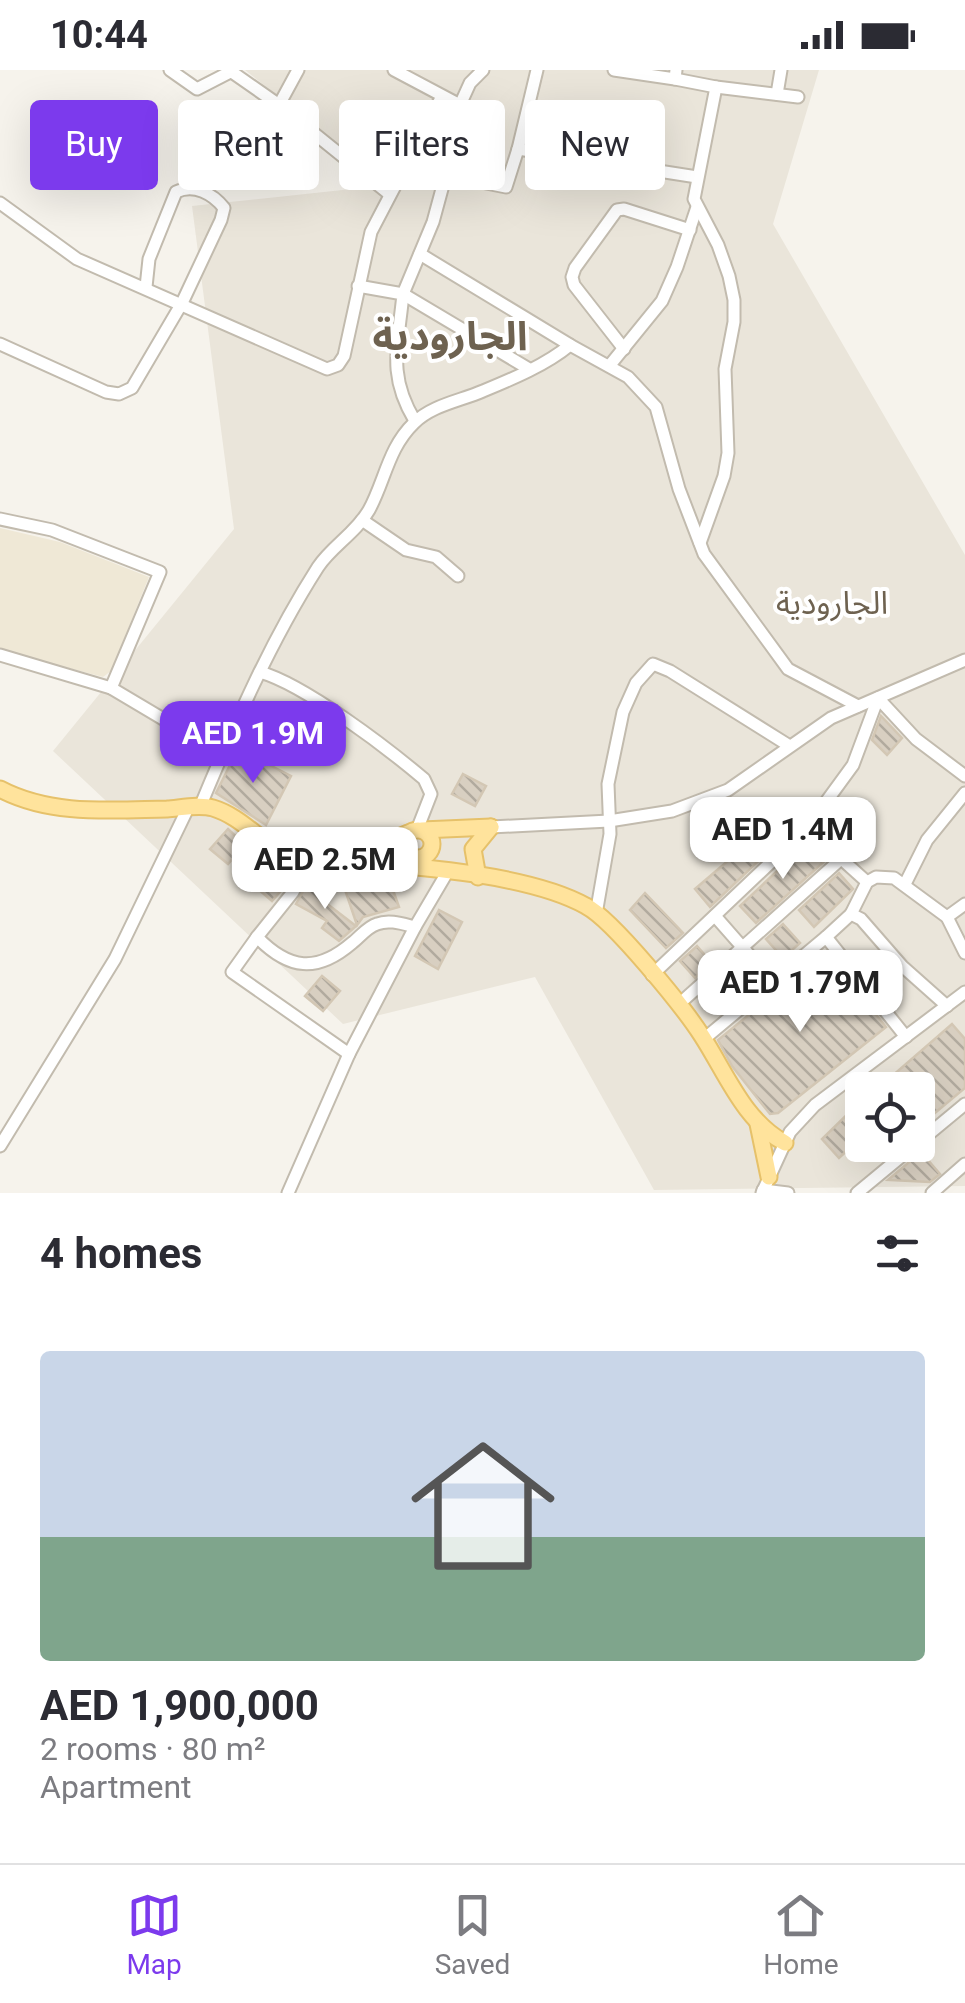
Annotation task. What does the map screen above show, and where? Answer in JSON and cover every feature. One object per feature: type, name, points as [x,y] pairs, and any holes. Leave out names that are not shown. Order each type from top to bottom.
[{"type":"main road","points":[[0,789],[18,799],[54,807],[210,807],[233,817],[271,847],[309,862],[392,864],[448,872],[539,888],[588,906],[627,944],[678,1006],[758,1124],[784,1143]]},
{"type":"main road","points":[[347,861],[416,831],[491,826]]},
{"type":"main road","points":[[416,831],[404,846],[408,854],[421,858],[432,848],[491,826]]},
{"type":"main road","points":[[478,877],[473,849],[491,826]]},
{"type":"main road","points":[[416,831],[430,835],[432,848],[478,877]]},
{"type":"main road","points":[[392,864],[408,854]]},
{"type":"main road","points":[[758,1124],[765,1188]]},
{"type":"street","points":[[170,70],[197,89],[229,71],[272,100]]},
{"type":"street","points":[[283,100],[298,70]]},
{"type":"street","points":[[394,70],[414,76],[446,100]]},
{"type":"street","points":[[462,100],[470,83],[484,70]]},
{"type":"street","points":[[505,187],[537,70]]},
{"type":"street","points":[[614,70],[676,74],[716,86],[798,96]]},
{"type":"street","points":[[778,94],[781,70]]},
{"type":"street","points":[[700,543],[724,476],[728,452],[726,369],[734,322],[734,300],[718,245],[694,199],[716,86]]},
{"type":"street","points":[[0,202],[77,259],[327,369],[338,366],[344,356],[370,232],[441,98]]},
{"type":"street","points":[[319,137],[388,193]]},
{"type":"street","points":[[518,149],[698,177]]},
{"type":"street","points":[[0,344],[106,392],[119,394],[132,388],[182,302],[224,208],[205,192],[184,188],[176,192],[149,259],[146,287]]},
{"type":"street","points":[[415,422],[401,398],[395,369],[403,294],[434,222],[442,190]]},
{"type":"street","points":[[610,365],[662,300],[697,208]]},
{"type":"street","points":[[624,349],[574,285],[575,268],[617,210],[690,230]]},
{"type":"street","points":[[420,254],[628,377],[656,406],[679,489],[704,554],[788,669],[858,706]]},
{"type":"street","points":[[358,286],[403,294],[528,369]]},
{"type":"street","points":[[0,1146],[114,959],[222,754],[260,672],[321,562],[362,520],[395,445],[430,411],[482,392],[570,345]]},
{"type":"street","points":[[0,519],[52,530],[160,572],[111,688]]},
{"type":"street","points":[[362,520],[406,550],[436,557],[458,576]]},
{"type":"street","points":[[0,655],[111,688],[222,754]]},
{"type":"street","points":[[491,826],[609,821],[672,812],[728,790],[831,718],[965,660]]},
{"type":"street","points":[[596,914],[610,834],[608,784],[623,712],[636,683],[653,664],[714,697],[788,746]]},
{"type":"street","points":[[260,672],[278,678],[319,703],[424,779],[431,794],[416,831]]},
{"type":"street","points":[[878,698],[916,739],[965,776]]},
{"type":"street","points":[[652,975],[807,828],[854,765],[878,698]]},
{"type":"street","points":[[905,884],[926,840],[965,793]]},
{"type":"street","points":[[807,828],[867,882]]},
{"type":"street","points":[[678,1006],[840,859]]},
{"type":"street","points":[[309,862],[293,892],[232,972],[349,1054]]},
{"type":"street","points":[[288,1193],[349,1054],[448,872]]},
{"type":"street","points":[[704,1040],[851,914],[867,882],[876,877],[894,878],[955,917],[965,954]]},
{"type":"street","points":[[955,917],[965,904]]},
{"type":"street","points":[[851,914],[861,919],[902,966],[947,1006]]},
{"type":"street","points":[[715,916],[773,982]]},
{"type":"street","points":[[257,937],[285,959],[308,965],[324,963],[377,924],[390,921],[415,927]]},
{"type":"street","points":[[826,937],[906,1037]]},
{"type":"street","points":[[788,1193],[765,1188],[784,1143],[815,1105],[965,992]]},
{"type":"street","points":[[935,1128],[965,1104]]},
{"type":"street","points":[[856,1193],[894,1162]]},
{"type":"street","points":[[932,1193],[965,1164]]},
{"type":"shaded area","points":[[245,70],[819,70],[773,224],[965,555],[965,1186],[654,1190],[535,977],[343,1024],[53,751],[234,529],[192,206],[342,190],[505,190],[505,100],[339,100],[339,145],[319,129],[319,100],[283,100]]},
{"type":"shaded area","points":[[0,528],[60,542],[149,577],[111,671],[103,677],[0,650]]},
{"type":"building","points":[[881,716],[902,738],[887,755],[872,740]]},
{"type":"building","points":[[238,749],[291,776],[266,825],[216,793]]},
{"type":"building","points":[[463,774],[486,786],[475,806],[452,794]]},
{"type":"building","points":[[228,829],[245,845],[228,864],[210,849]]},
{"type":"building","points":[[757,836],[770,850],[710,907],[695,889]]},
{"type":"building","points":[[808,842],[827,859],[756,923],[740,906]]},
{"type":"building","points":[[267,867],[287,884],[272,901],[252,884]]},
{"type":"building","points":[[839,873],[853,889],[814,927],[799,910]]},
{"type":"building","points":[[371,874],[388,876],[399,907],[363,917],[357,925],[342,881]]},
{"type":"building","points":[[307,884],[329,896],[326,903],[356,926],[339,941],[322,928],[327,921],[296,904]]},
{"type":"building","points":[[645,893],[683,933],[666,948],[630,910]]},
{"type":"building","points":[[439,910],[462,922],[438,969],[415,956]]},
{"type":"building","points":[[783,924],[800,943],[783,958],[766,939]]},
{"type":"building","points":[[697,946],[711,962],[695,978],[680,961]]},
{"type":"building","points":[[826,952],[886,1027],[778,1113],[770,1114],[732,1066],[718,1040]]},
{"type":"building","points":[[742,961],[758,979],[724,1008],[708,990]]},
{"type":"building","points":[[322,976],[340,991],[323,1011],[305,996]]},
{"type":"building","points":[[952,1024],[965,1039],[965,1088],[935,1113],[935,1072],[897,1072]]},
{"type":"building","points":[[845,1117],[845,1153],[839,1158],[822,1139]]},
{"type":"building","points":[[909,1162],[930,1162],[940,1174],[930,1182],[888,1180]]},
{"type":"district","name":"الجارودية","points":[[450,336]]},
{"type":"district","name":"الجارودية","points":[[832,603]]}]
